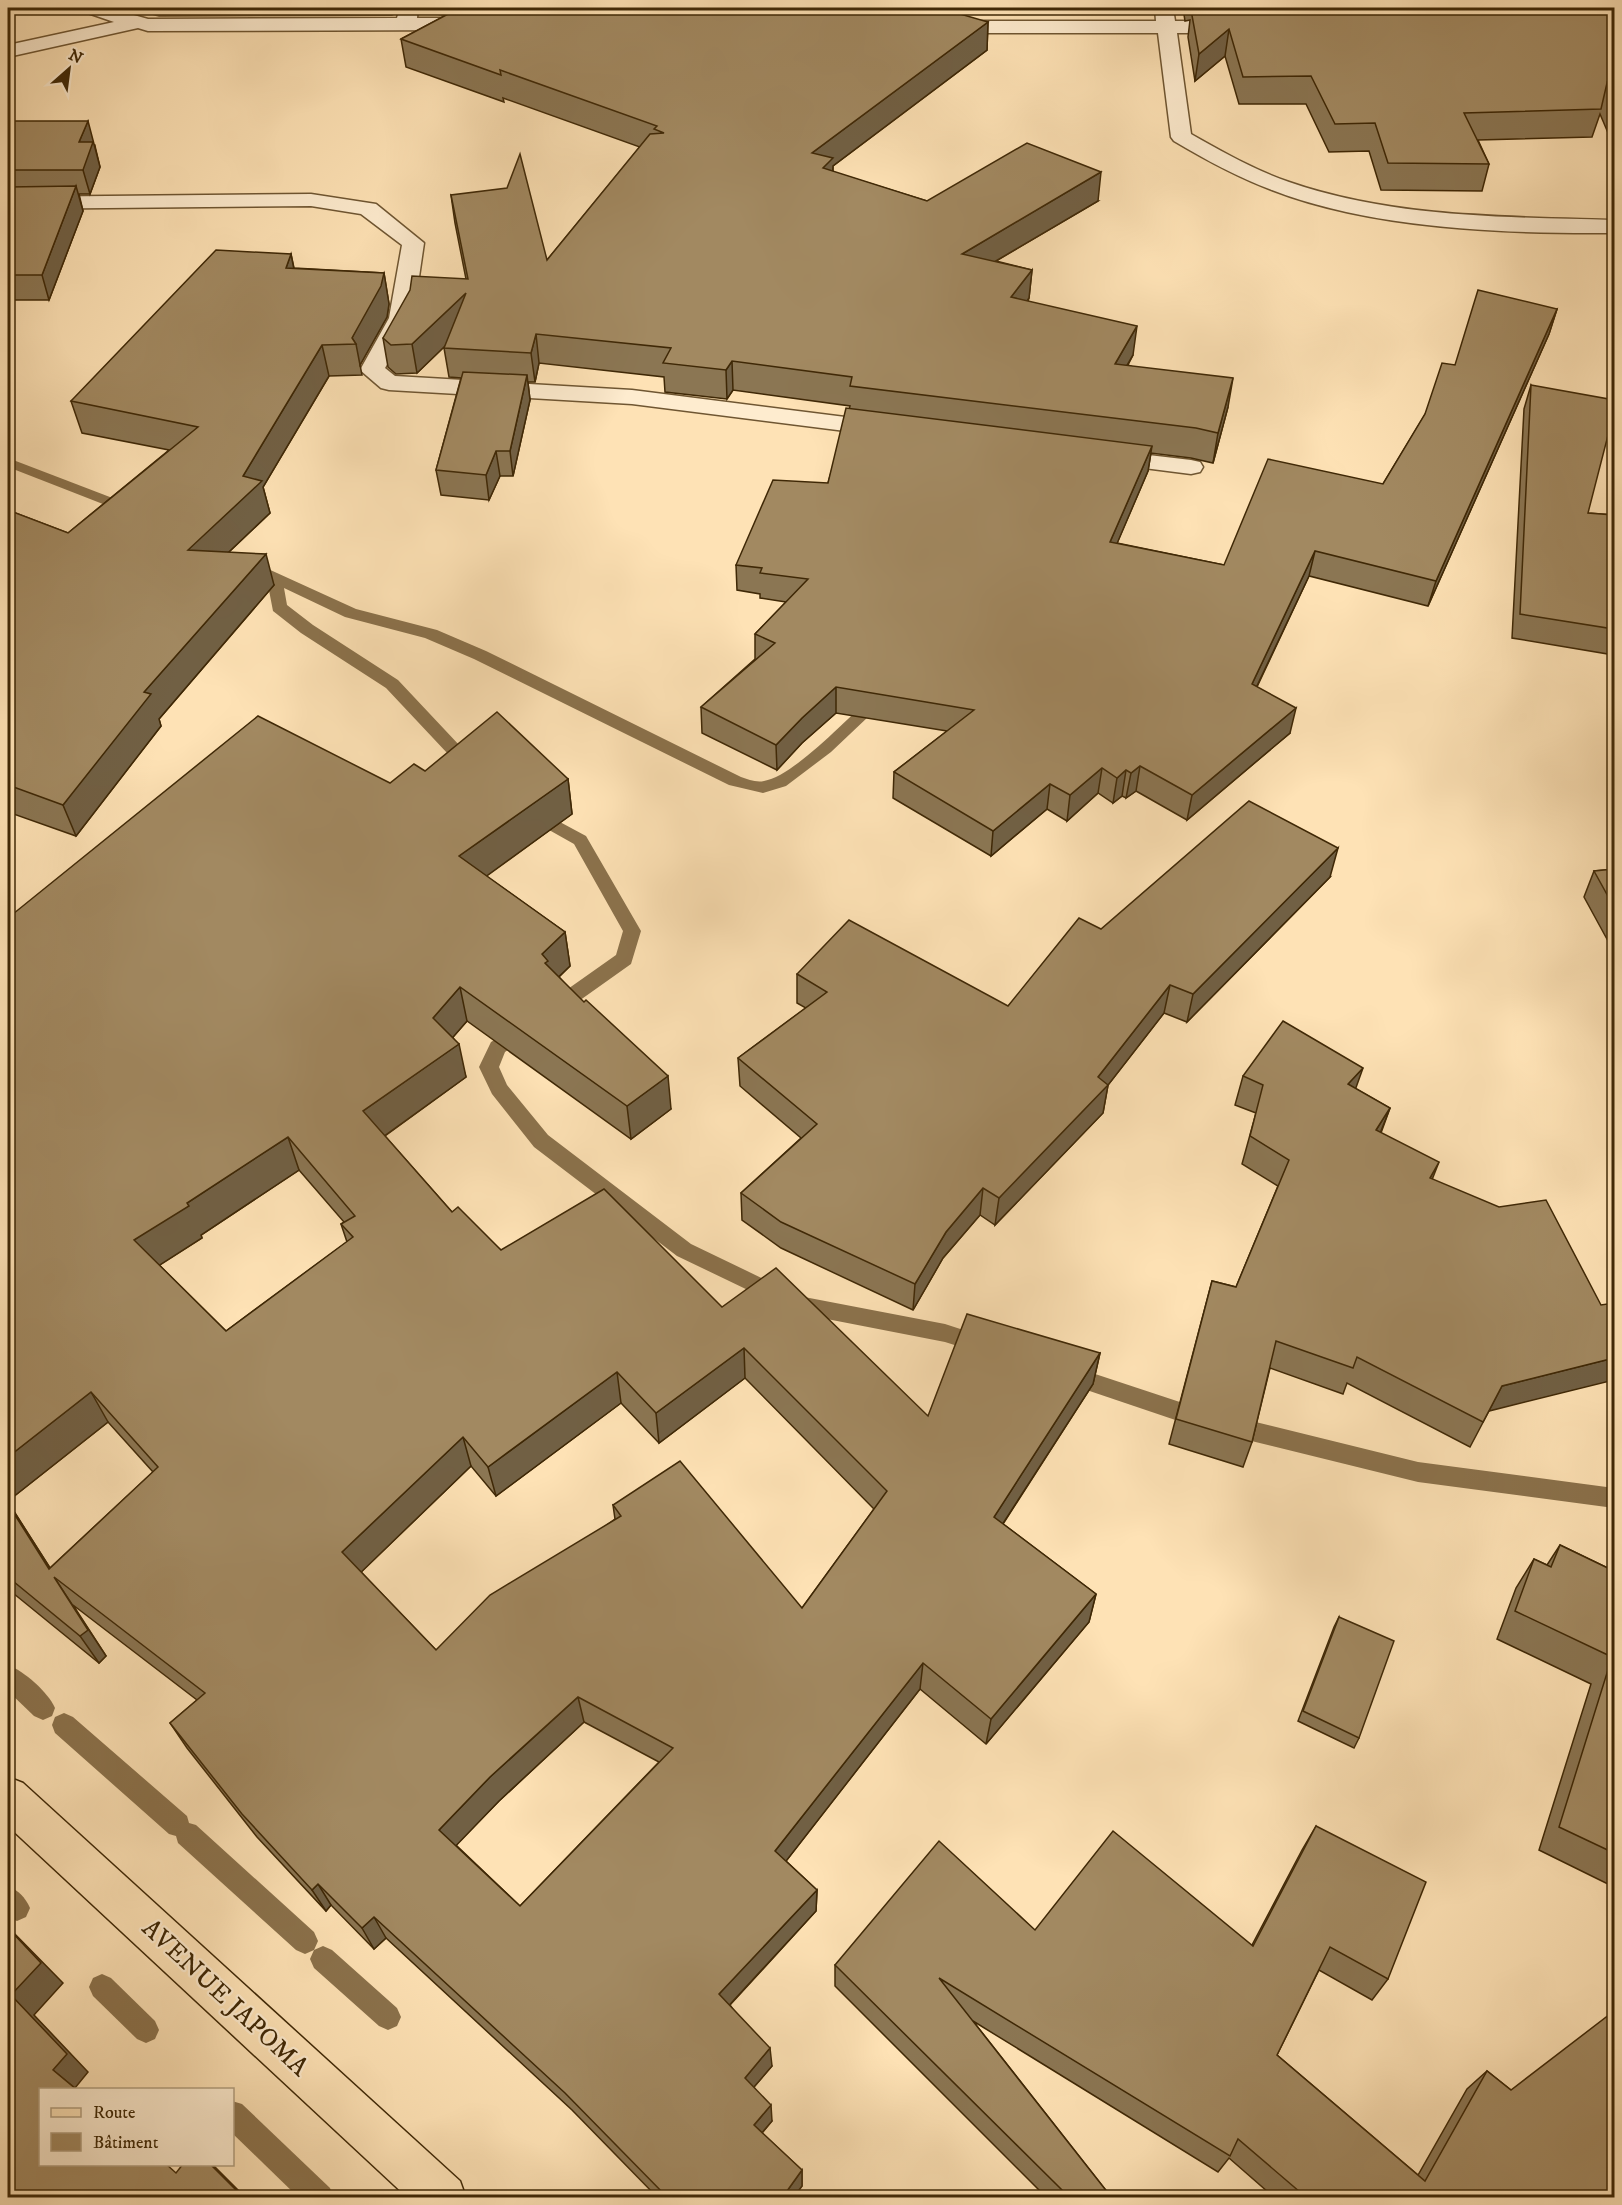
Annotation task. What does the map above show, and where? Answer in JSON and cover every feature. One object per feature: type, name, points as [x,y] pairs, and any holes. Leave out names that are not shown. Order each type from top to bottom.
[{"type":"main road","name":"AVENUE JAPOMA","points":[[8,1797],[443,2198]]},
{"type":"street","points":[[92,8],[135,23],[148,25],[408,16],[489,25]]},
{"type":"street","points":[[1164,8],[1181,137],[1220,161],[1247,173],[1313,195],[1381,212],[1469,222],[1614,227]]},
{"type":"street","points":[[8,51],[135,23]]},
{"type":"street","points":[[930,27],[1250,27]]},
{"type":"street","points":[[8,203],[311,200],[368,209],[413,243],[402,318],[372,370],[388,382],[632,397],[906,431]]},
{"type":"street","points":[[1084,454],[1191,467]]},
{"type":"building","points":[[453,8],[943,9],[988,22],[812,153],[833,158],[823,168],[927,201],[1027,143],[1101,172],[962,254],[1032,270],[1011,297],[1137,326],[1115,364],[1233,378],[1218,433],[1196,428],[850,386],[852,377],[732,361],[726,370],[663,363],[671,348],[536,334],[531,353],[444,348],[466,293],[412,344],[391,345],[383,338],[410,290],[412,276],[468,279],[451,195],[507,188],[520,154],[547,260],[650,134],[664,133],[654,129],[657,126],[500,70],[501,75],[401,39],[452,12]]},
{"type":"building","points":[[1614,8],[1614,100],[1607,83],[1601,109],[1464,113],[1489,164],[1388,163],[1375,123],[1335,124],[1311,76],[1243,77],[1229,29],[1199,54],[1191,10]]},
{"type":"building","points":[[8,121],[88,121],[79,142],[93,142],[83,170],[8,170]]},
{"type":"building","points":[[76,186],[42,275],[8,275],[8,187]]},
{"type":"building","points":[[216,250],[291,254],[286,268],[384,273],[381,286],[352,338],[356,344],[322,345],[243,476],[262,481],[188,550],[266,554],[144,692],[151,694],[63,805],[8,785],[8,510],[68,533],[198,427],[71,401]]},
{"type":"building","points":[[1478,290],[1557,309],[1436,581],[1315,551],[1252,684],[1296,708],[1192,795],[1140,766],[1131,773],[1126,770],[1117,778],[1102,768],[1070,795],[1050,784],[993,831],[894,772],[974,710],[836,687],[776,745],[701,707],[775,643],[755,634],[808,579],[760,573],[762,568],[736,565],[773,480],[828,483],[846,408],[1152,446],[1110,542],[1224,565],[1268,459],[1383,484],[1425,414],[1442,363],[1455,365]]},
{"type":"building","points":[[463,372],[527,375],[510,451],[496,451],[486,475],[436,470]]},
{"type":"building","points":[[1531,385],[1614,400],[1614,412],[1588,513],[1614,515],[1614,629],[1520,614]]},
{"type":"building","points":[[497,712],[568,779],[459,856],[565,932],[542,954],[548,961],[545,963],[584,1002],[586,1000],[668,1076],[627,1106],[460,987],[433,1018],[459,1044],[363,1111],[452,1212],[458,1207],[501,1250],[604,1189],[722,1307],[776,1268],[928,1416],[967,1314],[1100,1353],[994,1517],[1096,1594],[991,1719],[923,1663],[775,1851],[817,1890],[719,1994],[770,2048],[745,2078],[771,2105],[754,2125],[802,2170],[782,2198],[668,2198],[565,2093],[374,1917],[362,1928],[318,1884],[312,1890],[242,1814],[170,1723],[205,1693],[54,1577],[88,1630],[80,1636],[8,1577],[8,1504],[49,1569],[158,1467],[91,1392],[8,1457],[8,918],[258,716],[390,783],[414,764],[425,771]],"holes":[[[288,1137],[355,1216],[341,1224],[353,1237],[226,1331],[134,1240],[189,1206],[187,1203]],[[744,1348],[887,1491],[802,1608],[680,1461],[613,1505],[621,1516],[490,1595],[436,1650],[342,1552],[463,1437],[488,1467],[617,1372],[656,1413]],[[578,1697],[673,1748],[520,1906],[439,1830],[490,1777]]]},
{"type":"building","points":[[1249,801],[1338,848],[1193,994],[1170,985],[1098,1077],[1108,1085],[999,1198],[983,1188],[946,1232],[915,1284],[781,1222],[741,1193],[817,1124],[738,1058],[827,992],[797,974],[849,920],[1008,1006],[1079,918],[1101,929]]},
{"type":"building","points":[[1614,869],[1614,907],[1594,871]]},
{"type":"building","points":[[1283,1021],[1363,1068],[1348,1084],[1390,1108],[1376,1130],[1439,1162],[1430,1178],[1499,1207],[1546,1200],[1601,1305],[1614,1303],[1614,1358],[1502,1386],[1483,1422],[1357,1357],[1353,1368],[1276,1341],[1252,1442],[1176,1419],[1212,1281],[1236,1287],[1289,1160],[1250,1136],[1263,1085],[1243,1076]]},
{"type":"building","points":[[1560,1545],[1614,1571],[1614,1853],[1559,1827],[1612,1657],[1515,1611],[1534,1559],[1551,1567]]},
{"type":"building","points":[[1339,1617],[1394,1641],[1359,1738],[1303,1711]]},
{"type":"building","points":[[1316,1826],[1426,1882],[1388,1979],[1330,1947],[1277,2055],[1425,2181],[1487,2071],[1511,2090],[1614,2011],[1614,2198],[1307,2198],[1238,2139],[1230,2156],[939,1978],[1112,2198],[1054,2198],[1062,2190],[835,1965],[939,1841],[1035,1930],[1113,1831],[1253,1946]]},
{"type":"building","points":[[8,1928],[41,1963],[11,1995],[67,2054],[53,2070],[75,2088],[39,2088],[39,2166],[168,2166],[176,2173],[181,2166],[212,2166],[244,2198],[8,2198]]},
{"type":"waterway","points":[[136,8],[159,14],[392,13]]},
{"type":"waterway","points":[[440,8],[439,13],[476,12]]},
{"type":"waterway","points":[[982,11],[1056,10]]},
{"type":"waterway","points":[[1063,10],[1142,10]]},
{"type":"waterway","points":[[8,462],[131,510]]},
{"type":"waterway","points":[[266,573],[272,576]]},
{"type":"waterway","points":[[272,576],[351,613],[431,634],[480,655],[735,781],[755,787],[767,787],[795,772],[879,699]]},
{"type":"waterway","points":[[272,576],[275,579],[279,607],[307,629],[392,684],[470,767]]},
{"type":"waterway","points":[[532,813],[580,840],[632,931],[624,959],[555,1008]]},
{"type":"waterway","points":[[523,1030],[498,1047],[489,1067],[499,1089],[541,1141],[684,1250],[796,1304],[945,1333],[983,1345]]},
{"type":"waterway","points":[[1068,1374],[1202,1419]]},
{"type":"waterway","points":[[1231,1426],[1418,1472],[1614,1498]]},
{"type":"waterway","points":[[8,1676],[43,1708]]},
{"type":"waterway","points":[[64,1725],[178,1825]]},
{"type":"waterway","points":[[187,1834],[305,1941]]},
{"type":"waterway","points":[[8,1899],[17,1908]]},
{"type":"waterway","points":[[323,1959],[388,2017]]},
{"type":"waterway","points":[[102,1987],[146,2030]]},
{"type":"waterway","points":[[234,2116],[320,2198]]}]
